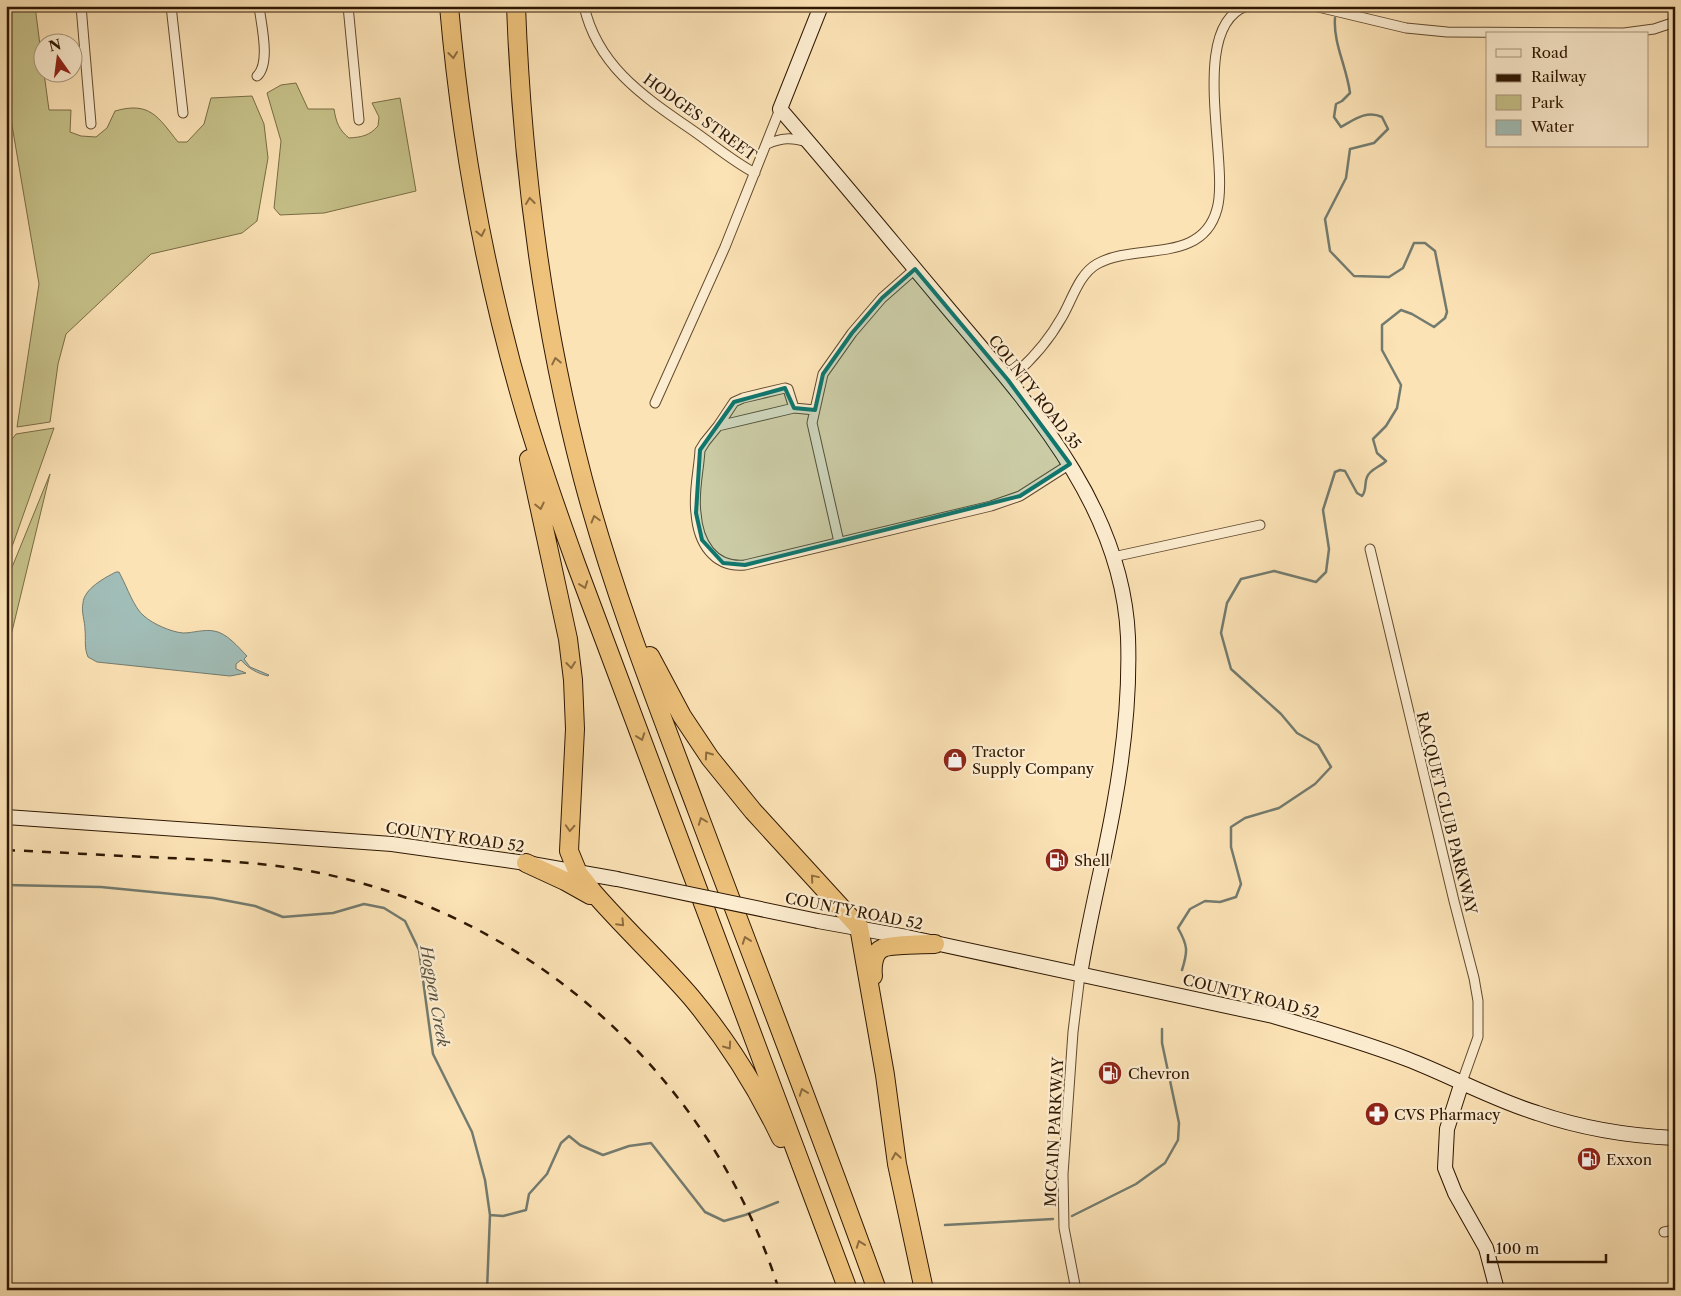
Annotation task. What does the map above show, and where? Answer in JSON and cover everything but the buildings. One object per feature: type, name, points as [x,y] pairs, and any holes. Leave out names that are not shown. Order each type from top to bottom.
[{"type":"highway","points":[[449,6],[452,48],[469,169],[502,340],[568,639],[573,680],[575,729],[569,851],[578,873],[604,905],[692,998],[732,1051],[776,1128],[830,1243]]},
{"type":"highway","points":[[516,6],[520,103],[528,185],[544,302],[570,424],[602,545],[651,687],[877,1290]]},
{"type":"highway","points":[[492,287],[525,413],[554,504],[848,1290]]},
{"type":"highway","points":[[602,545],[644,644],[670,695],[710,758],[748,806],[830,898],[859,927],[882,1056]]},
{"type":"highway","points":[[526,863],[565,881],[604,905]]},
{"type":"highway","points":[[924,1290],[897,1164],[882,1056],[873,970],[876,954],[884,947],[935,944]]},
{"type":"street","points":[[81,6],[91,124]]},
{"type":"street","points":[[172,6],[182,113]]},
{"type":"street","points":[[257,76],[264,63],[259,6]]},
{"type":"street","points":[[348,6],[360,120]]},
{"type":"street","name":"HODGES STREET","points":[[584,6],[590,25],[601,48],[612,65],[634,88],[662,110],[755,174]]},
{"type":"street","points":[[655,403],[725,247],[820,6]]},
{"type":"street","points":[[1008,380],[1047,339],[1062,317],[1084,276],[1096,264],[1117,257],[1176,248],[1198,239],[1209,228],[1214,219],[1220,196],[1214,101],[1218,48],[1223,30],[1231,17],[1247,6]]},
{"type":"street","points":[[1314,6],[1406,28],[1447,32],[1486,32]]},
{"type":"street","points":[[1632,32],[1654,29],[1675,22]]},
{"type":"street","name":"COUNTY ROAD 35","points":[[780,108],[1008,380],[1054,438],[1090,499],[1113,557],[1120,582],[1127,623],[1126,704],[1114,807],[1080,974]]},
{"type":"street","points":[[766,144],[789,138],[809,142]]},
{"type":"street","points":[[839,542],[812,423],[824,374],[852,332],[882,298],[915,269]]},
{"type":"street","points":[[794,408],[788,389],[785,388],[734,402],[700,450],[696,513],[702,540],[712,554],[724,563],[736,566],[991,506],[1020,496],[1070,464]]},
{"type":"street","points":[[718,426],[794,408],[815,410]]},
{"type":"street","points":[[1113,557],[1260,525]]},
{"type":"street","name":"RACQUET CLUB PARKWAY","points":[[1370,549],[1478,1001],[1478,1037],[1462,1082]]},
{"type":"street","name":"COUNTY ROAD 52","points":[[6,818],[392,844],[617,878],[1227,1005],[1330,1032],[1405,1058],[1528,1110],[1569,1123],[1627,1134],[1675,1138]]},
{"type":"street","name":"MCCAIN PARKWAY","points":[[1076,1290],[1064,1228],[1063,1174],[1072,1032],[1080,974]]},
{"type":"street","points":[[1462,1082],[1447,1129],[1445,1168],[1455,1193],[1486,1248],[1497,1290]]},
{"type":"street","points":[[1664,1232],[1675,1230]]},
{"type":"highlighted area","points":[[915,269],[1008,380],[1070,464],[1020,496],[745,565],[723,563],[702,540],[696,513],[700,450],[734,402],[785,388],[794,408],[815,410],[823,374],[852,333],[882,298]]},
{"type":"green space","points":[[6,6],[35,6],[38,32],[32,32],[32,82],[45,82],[49,110],[71,110],[70,132],[81,136],[96,137],[107,128],[115,111],[137,108],[152,113],[165,125],[178,142],[187,142],[204,124],[211,98],[252,96],[264,124],[268,158],[257,221],[242,233],[151,254],[66,334],[58,364],[50,422],[17,427],[39,284],[6,90]]},
{"type":"green space","points":[[296,83],[308,109],[334,109],[338,125],[349,138],[365,135],[372,132],[378,126],[379,117],[372,103],[400,98],[416,191],[324,213],[280,215],[274,208],[281,141],[267,93],[281,85]]},
{"type":"green space","points":[[54,428],[6,559],[6,447],[16,434]]},
{"type":"green space","points":[[50,474],[8,648],[6,650],[6,582]]},
{"type":"water","points":[[119,572],[137,608],[152,622],[183,633],[206,630],[219,632],[232,641],[247,656],[244,659],[250,667],[269,675],[253,670],[241,660],[236,664],[236,669],[246,673],[230,676],[97,662],[88,657],[82,610],[84,598],[95,584]]},
{"type":"waterway","name":"Hogpen Creek","points":[[1182,970],[1186,949],[1184,939],[1178,928],[1190,909],[1205,901],[1220,902],[1236,897],[1241,884],[1231,847],[1231,827],[1245,818],[1279,808],[1315,784],[1331,767],[1318,745],[1297,733],[1281,714],[1231,669],[1221,633],[1227,603],[1241,579],[1274,571],[1316,582],[1326,572],[1329,549],[1323,510],[1335,472],[1345,471],[1357,493],[1362,496],[1368,474],[1386,461],[1377,453],[1373,439],[1386,426],[1397,408],[1401,385],[1382,350],[1382,325],[1401,310],[1434,327],[1445,318],[1447,312],[1435,251],[1425,243],[1414,243],[1403,268],[1389,277],[1354,276],[1330,251],[1325,219],[1346,178],[1350,149],[1374,143],[1388,129],[1382,117],[1377,115],[1361,116],[1341,127],[1334,117],[1336,104],[1350,93],[1336,37],[1335,18]]},
{"type":"waterway","name":"Hogpen Creek","points":[[6,885],[101,887],[213,898],[255,906],[283,917],[333,913],[364,904],[384,908],[405,921],[419,950],[433,1054],[472,1132],[485,1180],[490,1215],[503,1216],[526,1210],[529,1194],[547,1174],[561,1143],[569,1136],[580,1145],[603,1155],[629,1146],[651,1143],[705,1212],[724,1221],[778,1202]]},
{"type":"waterway","name":"Hogpen Creek","points":[[1072,1216],[1136,1184],[1165,1163],[1178,1140],[1179,1123],[1162,1043],[1162,1029]]},
{"type":"waterway","points":[[487,1290],[490,1215]]},
{"type":"waterway","name":"Hogpen Creek","points":[[945,1225],[1053,1219]]},
{"type":"railway","points":[[6,850],[219,861],[292,868],[375,887],[454,918],[528,959],[595,1010],[654,1069],[706,1137],[748,1210],[779,1290]]},
{"type":"place","name":"Tractor Supply Company","points":[[955,760]]},
{"type":"place","name":"Shell","points":[[1057,860]]},
{"type":"place","name":"Chevron","points":[[1110,1073]]},
{"type":"place","name":"CVS Pharmacy","points":[[1377,1114]]},
{"type":"place","name":"Exxon","points":[[1589,1159]]}]
